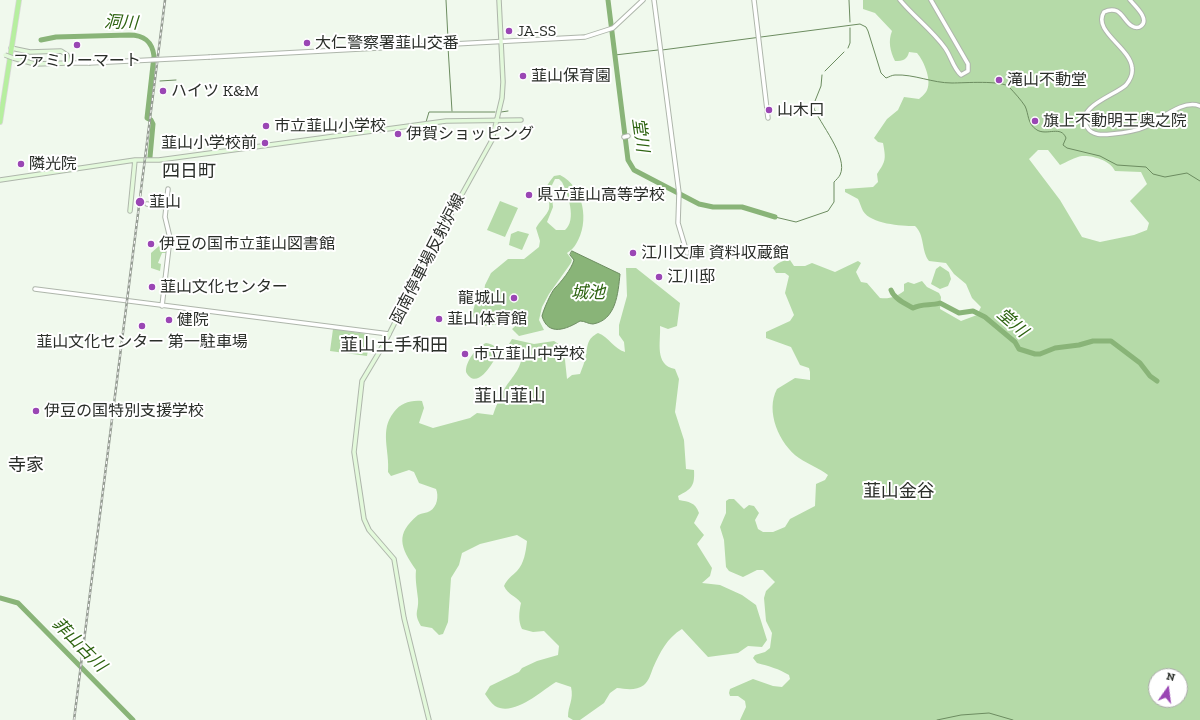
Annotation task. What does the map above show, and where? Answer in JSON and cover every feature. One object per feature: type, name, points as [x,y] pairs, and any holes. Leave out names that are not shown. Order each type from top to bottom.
[{"type":"highway","points":[[0,122],[19,0]]},
{"type":"main road","name":"函南停車場反射炉線","points":[[429,720],[407,631],[394,559],[369,530],[364,519],[354,452],[362,381],[389,334],[436,241],[490,143],[502,98],[503,82],[499,0]]},
{"type":"main road","points":[[0,52],[28,63],[69,63],[67,55],[61,51],[30,52],[11,48]]},
{"type":"main road","points":[[0,180],[135,160],[159,160],[446,121],[496,119],[521,120]]},
{"type":"main road","points":[[130,211],[135,160]]},
{"type":"street","points":[[69,63],[210,57],[501,40],[585,37],[612,28],[643,0]]},
{"type":"street","points":[[654,0],[679,197],[678,223],[687,253]]},
{"type":"street","points":[[754,0],[768,118]]},
{"type":"street","points":[[900,0],[936,36],[950,55],[957,72],[961,75],[964,74],[968,70],[968,64],[931,0]]},
{"type":"street","points":[[1130,0],[1142,13],[1144,22],[1139,28],[1132,26],[1120,14],[1112,10],[1104,12],[1101,19],[1103,26],[1129,58],[1132,68],[1131,76],[1125,85],[1088,110],[1084,120],[1087,128],[1095,134],[1100,135],[1128,132],[1144,127],[1184,106],[1194,104],[1200,106]]},
{"type":"street","points":[[162,306],[170,238],[165,217],[168,189]]},
{"type":"street","points":[[147,204],[166,207]]},
{"type":"street","points":[[35,289],[389,334]]},
{"type":"shaded area","points":[[863,0],[1200,0],[1200,720],[740,720],[746,707],[745,701],[738,696],[730,696],[730,689],[753,679],[773,686],[782,687],[790,679],[789,675],[774,668],[757,663],[753,658],[755,655],[765,652],[770,648],[772,633],[766,621],[764,598],[766,591],[775,582],[763,570],[757,570],[743,577],[729,571],[726,567],[724,540],[720,527],[726,513],[726,501],[729,499],[734,499],[744,509],[749,505],[754,506],[759,513],[755,520],[758,529],[763,532],[773,532],[785,527],[790,519],[815,506],[816,484],[825,480],[828,475],[799,458],[792,452],[780,436],[773,417],[774,398],[777,389],[795,378],[810,380],[810,372],[809,368],[800,365],[791,347],[766,338],[766,332],[790,321],[794,315],[785,293],[789,276],[785,273],[776,273],[773,268],[780,262],[790,260],[794,266],[805,266],[812,263],[835,272],[858,261],[861,263],[856,272],[861,282],[867,283],[880,298],[890,298],[898,295],[904,291],[904,284],[908,282],[914,284],[922,281],[927,287],[939,293],[941,297],[940,309],[961,321],[977,315],[981,307],[972,298],[966,284],[954,274],[946,263],[929,261],[925,253],[922,238],[915,226],[887,223],[873,219],[863,211],[858,199],[845,192],[845,189],[873,187],[878,182],[877,174],[884,163],[885,153],[883,143],[878,142],[874,138],[887,119],[898,110],[904,97],[919,99],[926,92],[929,83],[925,66],[917,53],[909,52],[904,60],[895,61],[890,46],[892,31],[875,13],[863,9]],"holes":[[[1038,150],[1048,150],[1060,165],[1077,157],[1086,156],[1101,159],[1110,164],[1115,171],[1141,172],[1147,184],[1130,201],[1149,223],[1147,230],[1134,235],[1100,242],[1082,237],[1060,200],[1029,159]]]},
{"type":"shaded area","points":[[560,175],[575,188],[582,206],[583,226],[576,244],[567,253],[572,260],[571,263],[549,294],[542,307],[539,320],[544,330],[519,336],[512,329],[520,322],[521,314],[509,313],[500,324],[485,326],[476,321],[472,315],[476,300],[484,293],[485,285],[491,273],[508,259],[524,259],[539,247],[540,241],[536,228],[549,209],[549,200],[546,194],[546,187],[554,176]],"holes":[[[555,179],[559,179],[562,182],[569,200],[571,214],[569,226],[565,230],[556,230],[547,222],[553,207],[551,187]]]},
{"type":"shaded area","points":[[500,201],[518,208],[505,237],[487,230]]},
{"type":"shaded area","points":[[518,231],[529,234],[522,250],[509,245],[511,234]]},
{"type":"shaded area","points":[[159,246],[161,249],[166,250],[166,253],[162,253],[158,263],[161,264],[160,271],[151,268],[151,253]]},
{"type":"shaded area","points":[[940,266],[949,272],[951,279],[948,286],[940,289],[931,284],[936,269]]},
{"type":"shaded area","points":[[626,268],[636,268],[680,303],[677,326],[668,329],[660,326],[660,352],[664,363],[668,367],[675,369],[679,379],[675,412],[684,440],[686,469],[694,470],[694,480],[689,489],[678,496],[679,500],[689,502],[694,505],[699,513],[694,523],[704,535],[697,544],[712,568],[710,576],[702,583],[720,585],[742,595],[756,605],[767,640],[762,647],[748,646],[738,653],[708,657],[682,629],[664,646],[649,679],[644,685],[634,689],[617,688],[610,693],[604,703],[580,720],[573,720],[568,717],[572,695],[571,687],[556,682],[519,706],[502,708],[495,706],[485,694],[490,686],[519,672],[522,668],[537,661],[558,655],[559,646],[544,631],[533,632],[522,629],[519,616],[521,603],[504,586],[508,579],[521,565],[527,541],[517,535],[480,544],[462,553],[459,565],[451,578],[448,622],[443,634],[439,635],[432,628],[421,626],[417,618],[418,599],[416,570],[406,554],[402,541],[406,528],[411,522],[418,515],[429,512],[434,507],[437,501],[437,492],[436,489],[419,483],[414,472],[409,470],[391,476],[388,472],[386,441],[387,426],[397,409],[403,404],[414,401],[422,401],[424,408],[419,423],[433,428],[470,418],[477,413],[493,415],[501,394],[517,371],[521,362],[521,352],[513,350],[509,344],[512,339],[534,344],[554,341],[560,345],[565,360],[567,379],[572,375],[580,374],[589,342],[592,337],[598,333],[625,352],[624,342],[619,335],[619,325],[627,296]]},
{"type":"shaded area","points":[[333,329],[367,334],[365,346],[368,350],[367,356],[330,351]]},
{"type":"shaded area","points":[[486,343],[491,344],[496,348],[497,351],[495,358],[483,375],[476,379],[472,378],[466,372],[467,364],[475,351]]},
{"type":"water","name":"城池","points":[[572,251],[620,274],[617,298],[611,312],[601,322],[590,324],[580,321],[569,327],[553,329],[545,323],[542,316],[551,293],[566,276],[573,264],[574,260],[570,255]]},
{"type":"waterway","points":[[446,0],[448,39]]},
{"type":"waterway","name":"堂川","points":[[608,0],[628,160],[634,170],[699,204],[713,207],[742,207],[775,217]]},
{"type":"waterway","points":[[849,0],[850,22]]},
{"type":"waterway","points":[[662,50],[860,24],[866,27],[868,31],[881,73],[886,78],[894,75],[902,75],[945,83],[999,83],[1009,87],[1025,106],[1031,125],[1034,128],[1041,132],[1061,132],[1066,138],[1063,145],[1067,148],[1100,156],[1117,165],[1146,167],[1153,174],[1165,177],[1187,173],[1200,181]]},
{"type":"waterway","points":[[848,48],[850,43],[850,28]]},
{"type":"waterway","name":"洞川","points":[[41,40],[56,37],[134,35],[143,38],[149,43],[154,56],[147,118],[151,120],[153,124],[150,157]]},
{"type":"waterway","points":[[448,47],[452,111]]},
{"type":"waterway","points":[[615,55],[658,50]]},
{"type":"waterway","points":[[825,71],[844,52]]},
{"type":"waterway","points":[[775,217],[796,222],[828,211],[834,202],[834,182],[840,175],[842,168],[837,150],[813,106],[821,86],[822,75]]},
{"type":"waterway","points":[[160,81],[176,80]]},
{"type":"waterway","points":[[501,112],[508,111]]},
{"type":"waterway","points":[[426,122],[429,112],[495,112]]},
{"type":"waterway","points":[[426,126],[427,139]]},
{"type":"waterway","name":"堂川","points":[[891,290],[897,299],[913,308],[940,303],[959,313],[973,311],[985,317],[1015,342],[1019,349],[1035,354],[1040,354],[1055,348],[1079,345],[1093,341],[1111,341],[1140,363],[1150,376],[1157,381]]},
{"type":"waterway","name":"菲山古川","points":[[0,598],[18,603],[133,720]]},
{"type":"waterway","points":[[937,720],[961,715],[989,713],[1013,720]]},
{"type":"railway","points":[[74,720],[165,0]]},
{"type":"place","name":"JA-SS","points":[[509,31]]},
{"type":"place","name":"大仁警察署韮山交番","points":[[307,43]]},
{"type":"place","name":"ファミリーマート","points":[[77,45]]},
{"type":"place","name":"韮山保育園","points":[[523,76]]},
{"type":"place","name":"滝山不動堂","points":[[999,80]]},
{"type":"place","name":"ハイツ K&M","points":[[163,91]]},
{"type":"place","name":"山木口","points":[[769,110]]},
{"type":"place","name":"旗上不動明王奥之院","points":[[1035,121]]},
{"type":"place","name":"市立韮山小学校","points":[[266,126]]},
{"type":"place","name":"伊賀ショッピング","points":[[398,134]]},
{"type":"place","name":"韮山小学校前","points":[[265,143]]},
{"type":"place","name":"隣光院","points":[[21,164]]},
{"type":"place","name":"県立韮山高等学校","points":[[529,195]]},
{"type":"place","name":"韮山","points":[[140,202]]},
{"type":"place","name":"伊豆の国市立韮山図書館","points":[[151,244]]},
{"type":"place","name":"江川文庫 資料収蔵館","points":[[633,253]]},
{"type":"place","name":"江川邸","points":[[659,277]]},
{"type":"place","name":"韮山文化センター","points":[[152,287]]},
{"type":"place","name":"龍城山","points":[[514,298]]},
{"type":"place","name":"韮山体育館","points":[[439,319]]},
{"type":"place","name":"健院","points":[[169,320]]},
{"type":"place","name":"韮山文化センター 第一駐車場","points":[[142,326]]},
{"type":"place","name":"市立韮山中学校","points":[[465,354]]},
{"type":"place","name":"伊豆の国特別支援学校","points":[[36,411]]},
{"type":"district","name":"四日町","points":[[189,172]]},
{"type":"district","name":"韮山土手和田","points":[[394,346]]},
{"type":"district","name":"韮山韮山","points":[[510,397]]},
{"type":"district","name":"寺家","points":[[26,466]]},
{"type":"district","name":"韮山金谷","points":[[899,492]]}]
